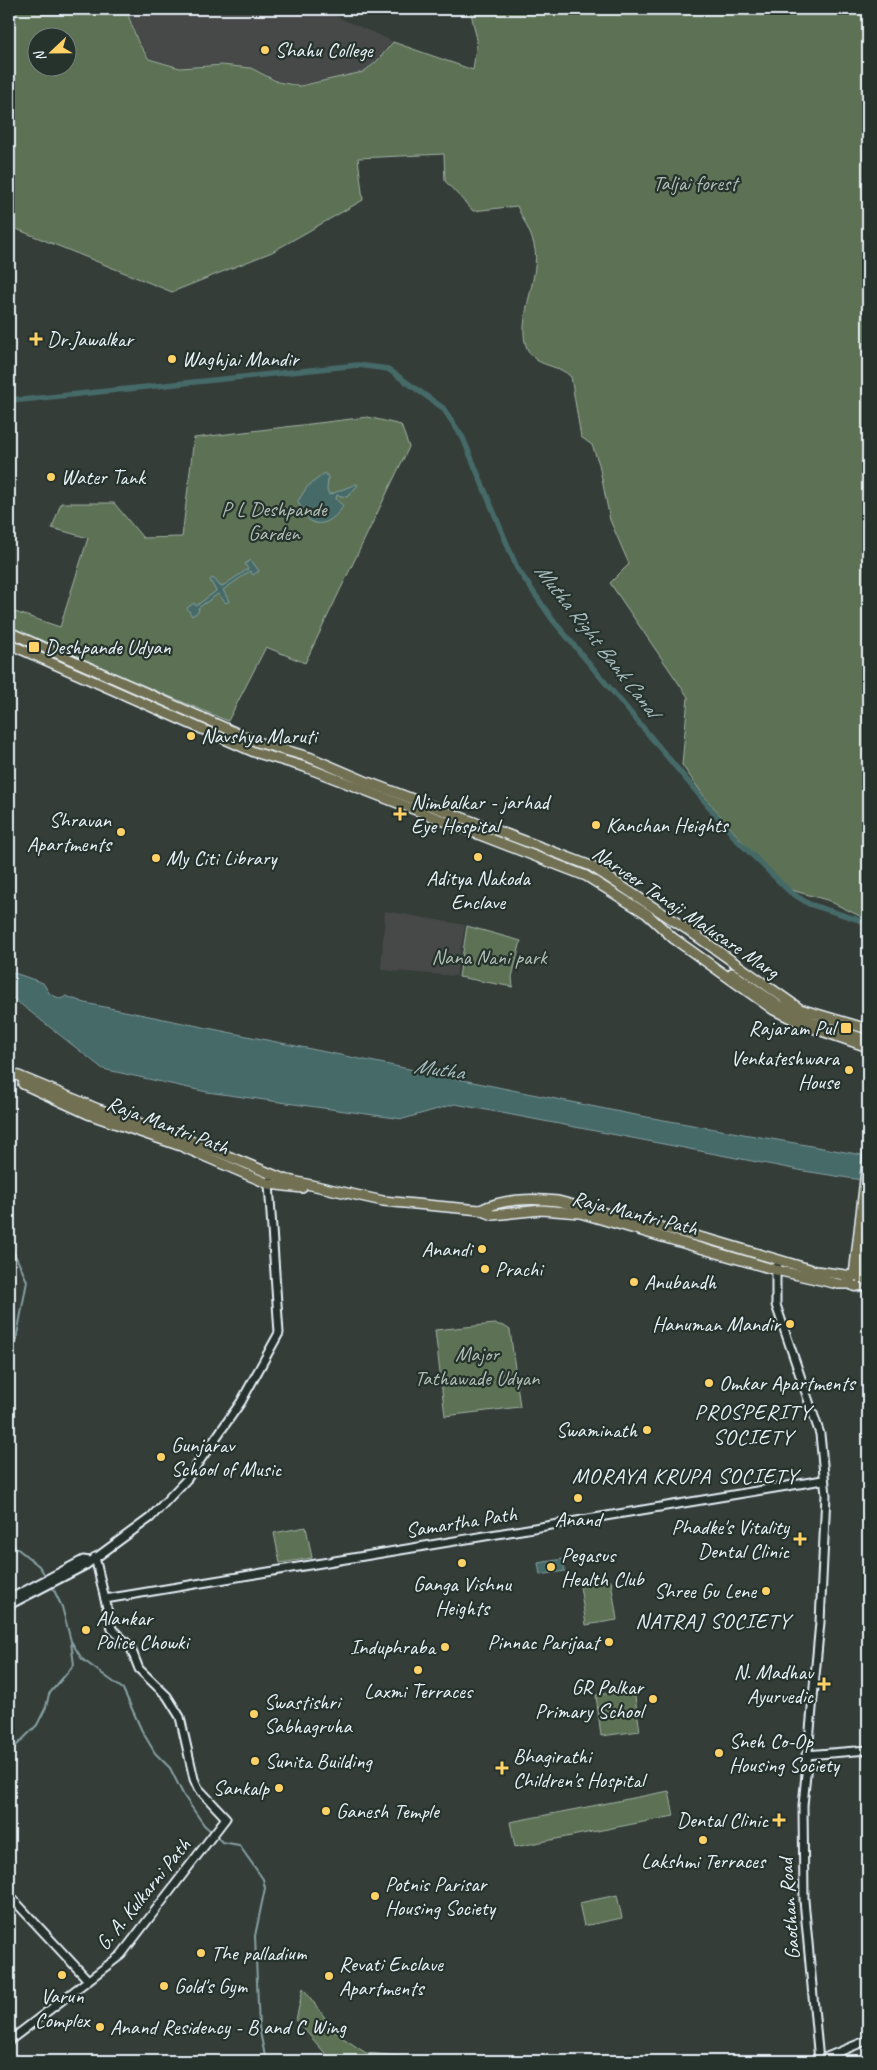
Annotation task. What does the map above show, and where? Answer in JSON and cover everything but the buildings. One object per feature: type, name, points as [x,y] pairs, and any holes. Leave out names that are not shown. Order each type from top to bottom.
[{"type":"main road","name":"Narveer Tanaji Malusare Marg","points":[[9,632],[257,742],[309,757],[365,781],[591,866],[800,1008],[868,1029]]},
{"type":"main road","name":"Narveer Tanaji Malusare Marg","points":[[9,644],[254,752],[305,767],[575,871],[647,914],[778,1005],[810,1022],[868,1040]]},
{"type":"main road","points":[[195,727],[199,717]]},
{"type":"main road","name":"Narveer Tanaji Malusare Marg","points":[[647,914],[673,938],[774,1010],[807,1026],[868,1047]]},
{"type":"main road","name":"Raja Mantri Path","points":[[9,1072],[284,1179],[318,1188],[383,1202],[480,1210],[493,1215],[542,1210],[580,1213],[776,1270],[838,1284],[859,1281]]},
{"type":"main road","name":"Raja Mantri Path","points":[[9,1078],[88,1114],[181,1146],[269,1184],[318,1188]]},
{"type":"main road","points":[[480,1210],[505,1201],[539,1199],[558,1202],[715,1241],[800,1267],[859,1281],[868,1153]]},
{"type":"main road","points":[[861,1259],[868,1227]]},
{"type":"street","points":[[9,1599],[46,1582],[84,1560],[93,1559],[150,1518],[186,1479],[241,1402],[278,1333],[269,1184],[272,1174]]},
{"type":"street","name":"Gaothan Road","points":[[779,1261],[776,1270],[776,1305],[820,1434],[823,1480],[826,1495],[820,1622],[806,1755],[803,1806],[804,1900],[818,2061]]},
{"type":"street","name":"Samartha Path","points":[[105,1599],[823,1480]]},
{"type":"street","points":[[93,1559],[105,1599]]},
{"type":"street","points":[[9,1605],[46,1582]]},
{"type":"street","name":"G. A. Kulkarni Path","points":[[9,2041],[121,1954],[226,1818],[198,1788],[180,1718],[163,1690],[139,1669],[130,1646],[112,1629],[105,1599]]},
{"type":"street","points":[[806,1755],[868,1750]]},
{"type":"street","points":[[9,1895],[88,1980]]},
{"type":"street","points":[[818,2061],[868,2040]]},
{"type":"shaded area","name":"Shahu College","points":[[127,9],[319,9],[392,41],[363,72],[300,85],[279,81],[251,67],[222,64],[180,67],[150,58],[139,41]]},
{"type":"shaded area","points":[[385,911],[465,925],[456,976],[381,970]]},
{"type":"green space","name":"Taljai forest","points":[[9,9],[126,9],[138,42],[149,59],[180,68],[222,65],[251,68],[278,82],[300,86],[363,72],[375,63],[393,42],[473,70],[477,40],[470,9],[868,9],[868,920],[827,900],[791,890],[765,869],[703,795],[682,765],[688,697],[610,583],[629,564],[610,520],[599,464],[592,445],[581,437],[571,377],[561,370],[535,359],[525,344],[525,317],[536,258],[533,240],[517,206],[473,211],[445,181],[444,154],[358,158],[363,200],[272,252],[172,292],[9,226]]},
{"type":"green space","name":"P L Deshpande Garden","points":[[368,417],[401,425],[409,447],[305,663],[266,647],[228,721],[9,629],[9,610],[60,627],[88,538],[52,528],[61,503],[114,503],[143,538],[182,537],[194,438]]},
{"type":"green space","name":"Nana Nani park","points":[[467,926],[521,941],[512,977],[513,987],[459,977]]},
{"type":"green space","name":"Major Tathawade Udyan","points":[[495,1324],[510,1330],[520,1407],[445,1416],[435,1330]]},
{"type":"green space","points":[[306,1527],[312,1558],[280,1563],[274,1533]]},
{"type":"green space","points":[[611,1581],[617,1620],[586,1625],[580,1586]]},
{"type":"green space","points":[[634,1690],[640,1731],[601,1736],[596,1695]]},
{"type":"green space","points":[[669,1791],[674,1816],[515,1847],[510,1822]]},
{"type":"green space","points":[[617,1895],[622,1918],[584,1926],[579,1903]]},
{"type":"green space","points":[[303,1988],[337,2034],[366,2053],[411,2057],[416,2061],[332,2061],[296,2020]]},
{"type":"water","points":[[325,473],[328,477],[327,490],[329,495],[356,484],[358,485],[347,497],[337,495],[336,499],[343,506],[328,521],[318,523],[308,519],[310,511],[301,508],[298,501],[307,487]]},
{"type":"water","points":[[251,560],[259,571],[253,575],[250,571],[223,590],[229,601],[226,603],[218,594],[198,608],[199,611],[192,616],[187,608],[194,603],[196,606],[216,591],[210,580],[213,578],[221,587],[248,569],[245,564]]},
{"type":"water","points":[[9,971],[43,983],[50,994],[61,999],[66,996],[85,1003],[630,1114],[868,1156],[868,1181],[804,1171],[455,1104],[403,1119],[207,1092],[103,1069],[9,995]]},
{"type":"water","name":"Pegasus Health Club","points":[[563,1559],[565,1571],[540,1575],[538,1563]]},
{"type":"waterway","name":"Mutha Right Bank Canal","points":[[9,398],[21,400],[358,365],[388,369],[443,408],[463,438],[517,568],[552,619],[737,840],[790,892],[809,904],[868,923]]},
{"type":"waterway","points":[[9,1242],[27,1281],[15,1346],[9,1364]]},
{"type":"waterway","points":[[9,1542],[39,1566],[47,1578]]},
{"type":"waterway","points":[[52,1586],[62,1607],[71,1641],[82,1659],[123,1689],[142,1731],[155,1753],[170,1768],[184,1796],[204,1825],[212,1832]]},
{"type":"waterway","points":[[9,1753],[37,1725],[46,1707],[49,1694],[74,1665],[71,1642]]},
{"type":"waterway","points":[[215,1835],[222,1842],[239,1845],[263,1879],[265,1888],[255,1936],[259,2027],[266,2061]]},
{"type":"place","name":"Shahu College","points":[[265,50]]},
{"type":"place","name":"Dr.Jawalkar","points":[[36,339]]},
{"type":"place","name":"Waghjai Mandir","points":[[172,359]]},
{"type":"place","name":"Water Tank","points":[[51,477]]},
{"type":"place","name":"Deshpande Udyan","points":[[34,647]]},
{"type":"place","name":"Navshya Maruti","points":[[191,736]]},
{"type":"place","name":"Nimbalkar - jarhad Eye Hospital","points":[[400,814]]},
{"type":"place","name":"Kanchan Heights","points":[[596,825]]},
{"type":"place","name":"Shravan Apartments","points":[[121,832]]},
{"type":"place","name":"Aditya Nakoda Enclave","points":[[478,857]]},
{"type":"place","name":"My Citi Library","points":[[156,858]]},
{"type":"place","name":"Rajaram Pul","points":[[846,1028]]},
{"type":"place","name":"Venkateshwara House","points":[[849,1070]]},
{"type":"place","name":"Anandi","points":[[482,1249]]},
{"type":"place","name":"Prachi","points":[[485,1269]]},
{"type":"place","name":"Anubandh","points":[[634,1282]]},
{"type":"place","name":"Hanuman Mandir","points":[[790,1324]]},
{"type":"place","name":"Omkar Apartments","points":[[709,1383]]},
{"type":"place","name":"Swaminath","points":[[647,1430]]},
{"type":"place","name":"Gunjarav School of Music","points":[[161,1457]]},
{"type":"place","name":"Anand","points":[[578,1498]]},
{"type":"place","name":"Phadke's Vitality Dental Clinic","points":[[800,1539]]},
{"type":"place","name":"Ganga Vishnu Heights","points":[[462,1563]]},
{"type":"place","name":"Pegasus Health Club","points":[[551,1567]]},
{"type":"place","name":"Shree Gu Lene","points":[[766,1591]]},
{"type":"place","name":"Alankar Police Chowki","points":[[86,1630]]},
{"type":"place","name":"Pinnac Parijaat","points":[[609,1642]]},
{"type":"place","name":"Induphraba","points":[[445,1647]]},
{"type":"place","name":"Laxmi Terraces","points":[[418,1670]]},
{"type":"place","name":"N. Madhav Ayurvedic","points":[[824,1684]]},
{"type":"place","name":"GR Palkar Primary School","points":[[653,1699]]},
{"type":"place","name":"Swastishri Sabhagruha","points":[[254,1714]]},
{"type":"place","name":"Sneh Co-Op Housing Society","points":[[719,1753]]},
{"type":"place","name":"Sunita Building","points":[[255,1761]]},
{"type":"place","name":"Bhagirathi Children's Hospital","points":[[502,1768]]},
{"type":"place","name":"Sankalp","points":[[279,1788]]},
{"type":"place","name":"Ganesh Temple","points":[[326,1811]]},
{"type":"place","name":"Dental Clinic","points":[[779,1820]]},
{"type":"place","name":"Lakshmi Terraces","points":[[703,1840]]},
{"type":"place","name":"Potnis Parisar Housing Society","points":[[375,1896]]},
{"type":"place","name":"The palladium","points":[[201,1953]]},
{"type":"place","name":"Varun Complex","points":[[62,1975]]},
{"type":"place","name":"Revati Enclave Apartments","points":[[329,1976]]},
{"type":"place","name":"Gold's Gym","points":[[164,1986]]},
{"type":"place","name":"Anand Residency - B and C Wing","points":[[100,2027]]},
{"type":"district","name":"PROSPERITY SOCIETY","points":[[753,1424]]},
{"type":"district","name":"MORAYA KRUPA SOCIETY","points":[[685,1476]]},
{"type":"district","name":"NATRAJ SOCIETY","points":[[713,1621]]},
{"type":"water label","name":"Mutha","points":[[439,1069]]}]
